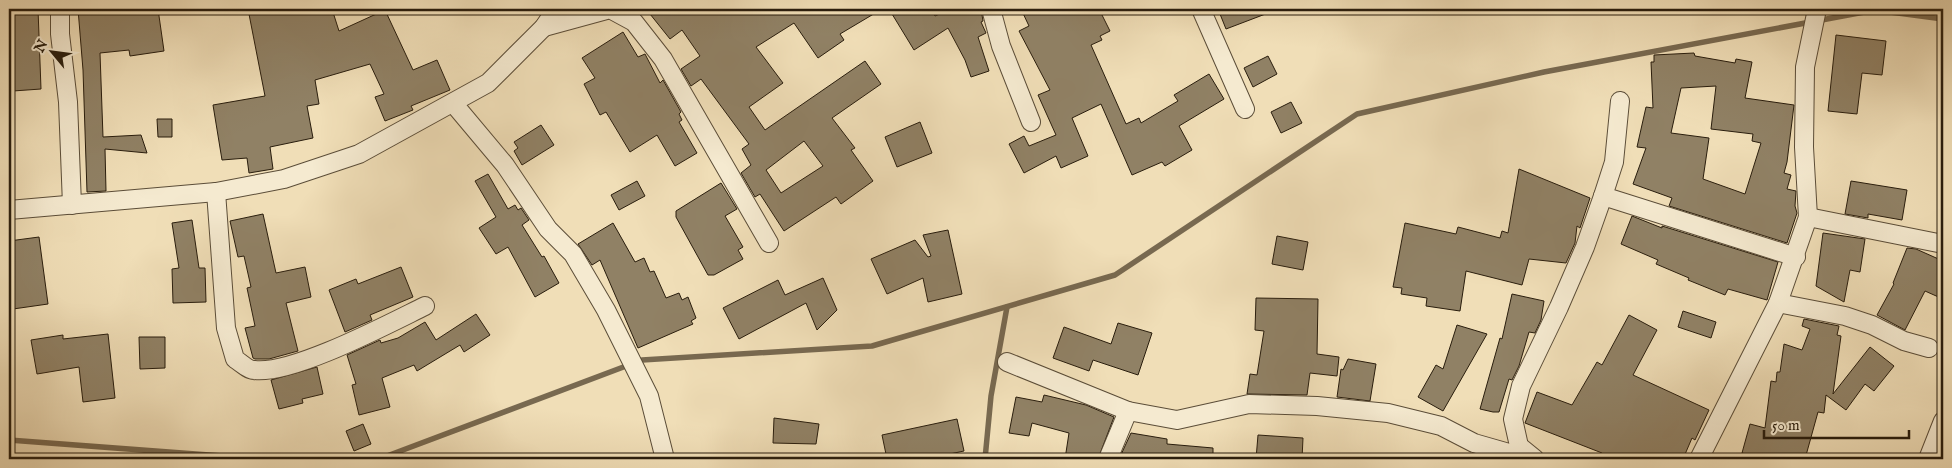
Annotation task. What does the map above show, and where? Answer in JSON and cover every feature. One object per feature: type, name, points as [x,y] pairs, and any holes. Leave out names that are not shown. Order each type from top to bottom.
[{"type":"street","points":[[60,9],[60,34],[68,102],[72,206]]},
{"type":"street","points":[[9,210],[216,192],[284,179],[358,154],[488,82],[544,27],[556,9]]},
{"type":"street","points":[[544,27],[610,9],[634,22],[663,58],[769,243]]},
{"type":"street","points":[[992,9],[1002,46],[1031,122]]},
{"type":"street","points":[[1201,9],[1245,109]]},
{"type":"street","points":[[1699,459],[1778,303],[1796,257],[1808,217],[1804,147],[1805,77],[1815,17]]},
{"type":"street","points":[[1535,459],[1519,446],[1513,419],[1521,386],[1559,308],[1585,247],[1603,196],[1614,162],[1620,101]]},
{"type":"street","points":[[453,103],[505,164],[548,228],[573,254],[606,310],[649,396],[665,459]]},
{"type":"street","points":[[216,192],[226,328],[235,359],[252,370],[268,370],[298,363],[425,306]]},
{"type":"street","points":[[1603,196],[1796,257]]},
{"type":"street","points":[[1808,217],[1943,244]]},
{"type":"street","points":[[1778,303],[1846,316],[1872,325],[1904,341],[1928,348]]},
{"type":"street","points":[[1007,362],[1128,411],[1177,420],[1249,404],[1317,406],[1388,413],[1441,426],[1474,442],[1530,459]]},
{"type":"street","points":[[1108,459],[1128,411]]},
{"type":"street","points":[[1928,459],[1943,421]]},
{"type":"building","points":[[11,9],[38,9],[41,89],[13,91]]},
{"type":"building","points":[[78,9],[158,9],[164,51],[130,56],[129,50],[100,53],[103,137],[141,135],[147,153],[105,149],[106,191],[87,192],[83,70]]},
{"type":"building","points":[[248,9],[332,9],[339,31],[385,10],[413,70],[437,60],[450,90],[411,106],[413,110],[385,121],[375,97],[384,94],[370,64],[315,80],[319,104],[307,106],[313,138],[270,147],[273,169],[249,173],[247,158],[222,160],[213,105],[265,96]]},
{"type":"building","points":[[646,9],[882,9],[840,34],[844,40],[818,58],[794,23],[756,47],[783,83],[749,107],[765,130],[865,61],[881,84],[832,118],[855,148],[851,150],[873,181],[841,204],[836,197],[784,231],[760,194],[755,197],[741,173],[751,165],[742,149],[749,144],[701,79],[691,86],[681,69],[700,56],[682,30],[670,39]],"holes":[[[804,141],[823,166],[781,193],[766,170]]]},
{"type":"building","points":[[889,9],[931,9],[935,16],[950,9],[981,9],[983,21],[981,22],[986,33],[978,37],[989,71],[971,77],[965,60],[948,28],[914,50]]},
{"type":"building","points":[[1021,9],[1099,9],[1110,31],[1100,36],[1102,40],[1091,45],[1126,124],[1139,118],[1141,123],[1178,101],[1174,95],[1209,74],[1224,99],[1179,126],[1192,150],[1165,166],[1162,162],[1132,175],[1101,104],[1072,118],[1088,156],[1061,168],[1056,156],[1024,173],[1009,144],[1024,136],[1029,146],[1056,135],[1038,95],[1050,90],[1019,31],[1029,26]]},
{"type":"building","points":[[1218,9],[1276,9],[1276,10],[1226,29]]},
{"type":"building","points":[[623,32],[638,57],[645,54],[660,83],[663,80],[681,112],[679,114],[682,120],[679,122],[697,153],[675,166],[657,135],[630,152],[606,112],[600,115],[584,84],[595,78],[582,58]]},
{"type":"building","points":[[1836,35],[1886,41],[1882,75],[1862,73],[1857,114],[1828,111]]},
{"type":"building","points":[[1694,53],[1695,56],[1735,63],[1736,59],[1752,62],[1745,98],[1794,105],[1784,173],[1791,175],[1787,189],[1796,191],[1795,206],[1797,213],[1787,243],[1669,206],[1672,198],[1633,184],[1646,148],[1637,147],[1646,107],[1653,108],[1651,62],[1654,62],[1654,55]],"holes":[[[1716,86],[1711,129],[1753,134],[1752,141],[1761,143],[1745,194],[1703,179],[1709,138],[1671,133],[1681,88]]]},
{"type":"building","points":[[1268,56],[1277,74],[1253,87],[1244,68]]},
{"type":"building","points":[[1291,102],[1302,123],[1281,133],[1271,112]]},
{"type":"building","points":[[157,119],[172,119],[172,137],[158,137]]},
{"type":"building","points":[[920,122],[932,153],[897,167],[885,137]]},
{"type":"building","points":[[541,125],[554,145],[522,165],[514,151],[518,148],[514,142]]},
{"type":"building","points":[[1519,169],[1590,198],[1580,228],[1577,226],[1575,243],[1566,263],[1529,259],[1522,285],[1466,271],[1460,311],[1426,306],[1427,298],[1401,294],[1402,288],[1393,287],[1405,223],[1456,234],[1458,227],[1500,238],[1502,231],[1508,233]]},
{"type":"building","points":[[488,174],[508,209],[515,205],[518,210],[521,208],[529,220],[522,225],[542,257],[544,256],[559,283],[535,297],[508,247],[496,254],[479,228],[496,217],[475,181]]},
{"type":"building","points":[[637,181],[645,196],[619,210],[611,195]]},
{"type":"building","points":[[1851,181],[1907,190],[1902,220],[1868,214],[1868,218],[1845,214]]},
{"type":"building","points":[[721,183],[737,209],[725,216],[743,247],[738,250],[743,259],[714,275],[708,275],[676,217],[676,211]]},
{"type":"building","points":[[263,214],[276,273],[305,267],[311,297],[286,303],[298,351],[269,359],[255,359],[253,358],[245,328],[255,326],[247,288],[251,287],[244,256],[238,257],[230,221]]},
{"type":"building","points":[[1632,216],[1662,228],[1662,226],[1778,262],[1767,300],[1728,289],[1725,295],[1688,280],[1689,278],[1656,264],[1658,260],[1621,244]]},
{"type":"building","points":[[192,220],[199,268],[205,268],[206,302],[173,303],[172,269],[179,268],[172,223]]},
{"type":"building","points":[[613,223],[635,262],[644,258],[650,272],[654,271],[666,298],[679,293],[682,300],[688,297],[696,318],[691,321],[693,324],[638,348],[600,260],[592,265],[578,244]]},
{"type":"building","points":[[948,230],[962,294],[928,302],[923,278],[887,294],[871,259],[915,240],[928,257],[931,256],[923,235]]},
{"type":"building","points":[[1823,233],[1865,239],[1860,272],[1850,270],[1844,302],[1816,286]]},
{"type":"building","points":[[1277,236],[1308,242],[1303,270],[1272,264]]},
{"type":"building","points":[[39,237],[48,304],[13,309],[9,277],[9,241]]},
{"type":"building","points":[[1907,248],[1916,249],[1943,261],[1943,299],[1925,291],[1905,330],[1877,315],[1894,284]]},
{"type":"building","points":[[401,267],[413,297],[370,315],[372,320],[345,332],[329,290],[356,279],[358,284]]},
{"type":"building","points":[[823,278],[837,310],[817,330],[806,303],[739,339],[723,308],[778,280],[785,295]]},
{"type":"building","points":[[1512,294],[1544,301],[1541,320],[1535,333],[1529,332],[1519,366],[1512,380],[1509,379],[1499,412],[1493,412],[1480,409],[1500,338],[1502,339]]},
{"type":"building","points":[[1256,298],[1318,299],[1317,354],[1339,357],[1337,376],[1310,373],[1307,395],[1247,394],[1250,374],[1257,375],[1264,331],[1255,330]]},
{"type":"building","points":[[1683,311],[1716,322],[1711,338],[1678,327]]},
{"type":"building","points":[[476,314],[490,335],[464,352],[460,345],[417,371],[414,365],[382,378],[390,407],[359,415],[352,385],[356,384],[347,355],[380,340],[381,343],[398,338],[425,322],[436,340]]},
{"type":"building","points":[[1629,315],[1657,330],[1633,375],[1709,410],[1695,440],[1692,438],[1683,459],[1640,459],[1628,454],[1626,459],[1600,459],[1602,453],[1525,423],[1537,392],[1572,405],[1597,362],[1602,365]]},
{"type":"building","points":[[1804,319],[1839,326],[1837,335],[1841,336],[1833,394],[1870,347],[1894,366],[1874,391],[1865,384],[1846,410],[1826,395],[1824,413],[1818,412],[1805,459],[1766,459],[1742,453],[1750,424],[1765,428],[1771,381],[1776,382],[1777,372],[1780,372],[1784,344],[1802,350],[1810,329],[1802,326]]},
{"type":"building","points":[[1118,323],[1152,333],[1138,375],[1093,360],[1089,371],[1053,358],[1064,327],[1111,344]]},
{"type":"building","points":[[1457,325],[1487,334],[1443,411],[1418,397],[1436,365],[1443,369]]},
{"type":"building","points":[[108,334],[115,398],[83,402],[79,367],[37,374],[31,340],[63,335],[63,339]]},
{"type":"building","points":[[139,337],[165,337],[165,368],[140,369]]},
{"type":"building","points":[[1348,359],[1376,364],[1370,401],[1337,397],[1341,369],[1343,370]]},
{"type":"building","points":[[317,367],[323,394],[302,399],[303,403],[279,409],[271,380]]},
{"type":"building","points":[[1044,395],[1086,405],[1114,417],[1098,459],[1065,459],[1069,433],[1032,423],[1029,436],[1009,433],[1016,397],[1042,402]]},
{"type":"building","points":[[774,418],[819,424],[816,444],[773,443]]},
{"type":"building","points":[[957,419],[964,451],[926,459],[887,459],[882,435]]},
{"type":"building","points":[[363,424],[371,444],[354,451],[346,431]]},
{"type":"building","points":[[1131,433],[1167,439],[1167,444],[1213,448],[1213,459],[1119,459]]},
{"type":"building","points":[[1258,435],[1303,438],[1302,459],[1256,459]]},
{"type":"waterway","points":[[379,459],[642,360],[872,346],[1115,275],[1357,114],[1544,72],[1875,10],[1943,19]]},
{"type":"waterway","points":[[985,459],[991,396],[1007,307]]},
{"type":"waterway","points":[[9,440],[261,459]]}]
